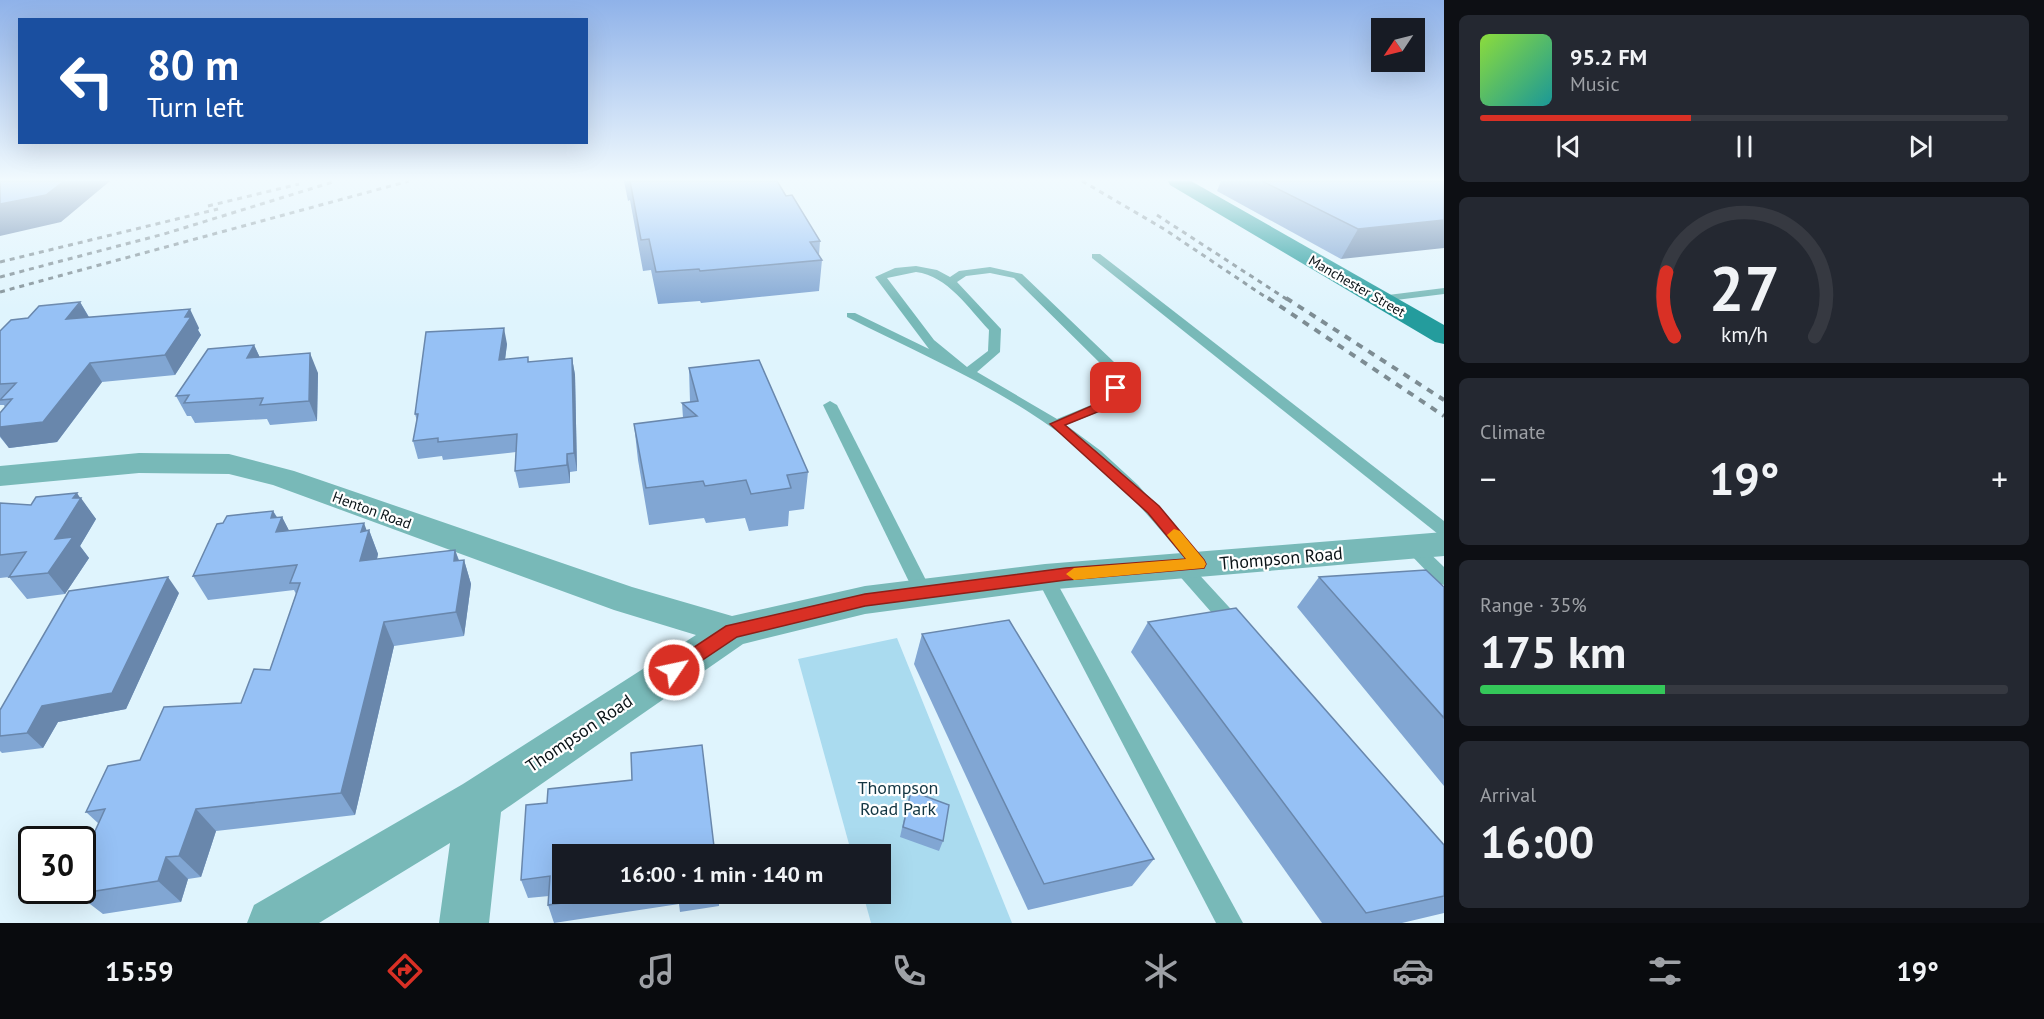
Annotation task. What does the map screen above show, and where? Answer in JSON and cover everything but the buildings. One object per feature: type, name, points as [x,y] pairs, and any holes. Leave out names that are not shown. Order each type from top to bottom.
[{"type":"main road","name":"Manchester Street","points":[[1251,224],[1444,336]]},
{"type":"street","name":"Henton Road","points":[[0,476],[140,463],[229,464],[283,478],[627,600],[732,631]]},
{"type":"street","name":"Thompson Road","points":[[272,923],[479,800],[732,631],[865,600],[923,592],[1045,577],[1190,566],[1433,540]]},
{"type":"street","points":[[464,923],[479,800]]},
{"type":"lane","points":[[1096,256],[1433,540],[1444,578]]},
{"type":"lane","points":[[918,268],[936,272],[950,282],[995,329],[994,352],[966,373],[930,343],[880,277],[895,270],[918,268]]},
{"type":"lane","points":[[950,282],[963,273],[990,270],[1018,276],[1109,365],[1116,388],[1101,406],[1056,424]]},
{"type":"lane","points":[[1380,299],[1444,291]]},
{"type":"lane","points":[[851,315],[966,373],[1056,424],[1154,509],[1190,566],[1245,638]]},
{"type":"lane","points":[[830,405],[923,592]]},
{"type":"lane","points":[[1045,577],[1230,923]]},
{"type":"green space","name":"Thompson Road Park","points":[[897,638],[1012,923],[871,923],[866,904],[891,904],[891,844],[849,844],[798,659]]},
{"type":"railway","points":[[0,262],[156,224]]},
{"type":"railway","points":[[0,277],[196,224]]},
{"type":"railway","points":[[0,292],[250,224]]},
{"type":"railway","points":[[1156,224],[1270,300]]},
{"type":"railway","points":[[1171,224],[1288,300]]},
{"type":"railway","points":[[1268,298],[1444,416]]},
{"type":"railway","points":[[1286,298],[1444,400]]},
{"type":"slow traffic","points":[[1074,574],[1198,564],[1174,535]]},
{"type":"route","points":[[674,670],[732,631],[865,600],[1066,574],[1198,564],[1154,509],[1056,424],[1101,406],[1116,388]]}]
